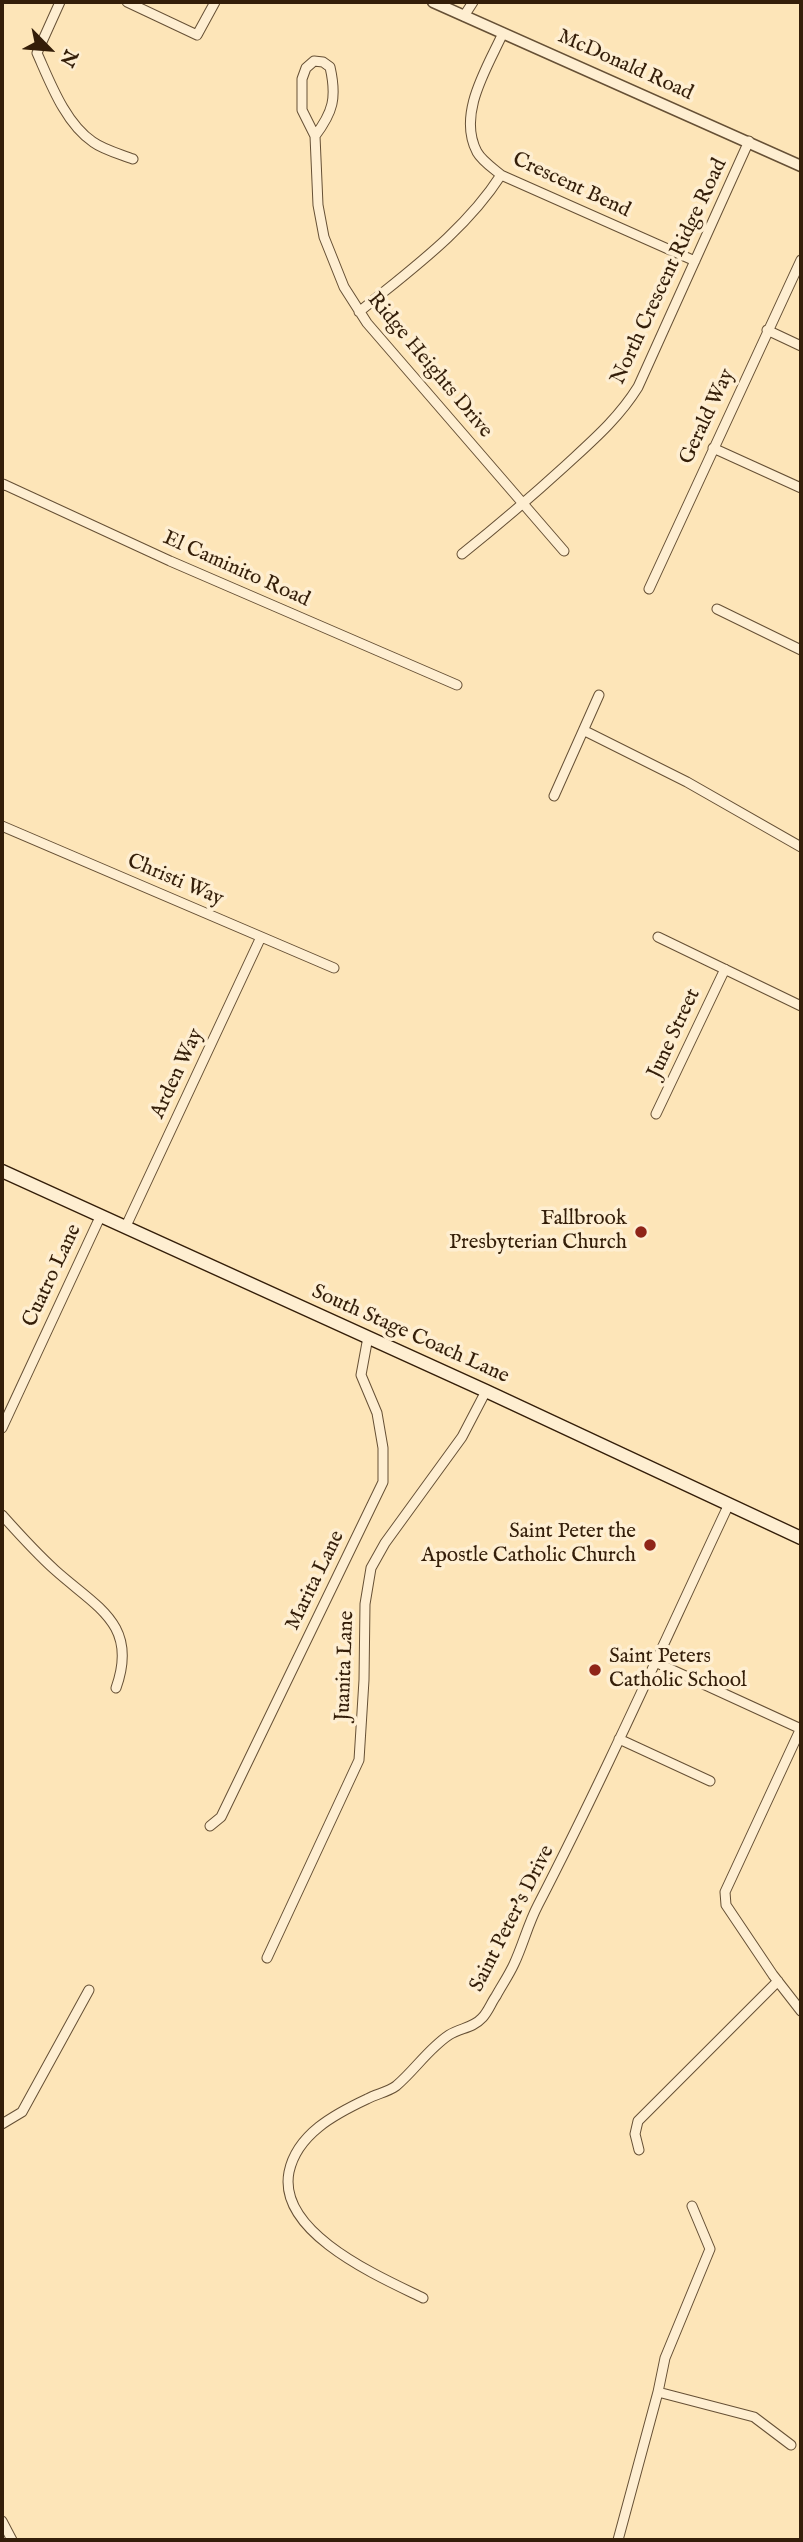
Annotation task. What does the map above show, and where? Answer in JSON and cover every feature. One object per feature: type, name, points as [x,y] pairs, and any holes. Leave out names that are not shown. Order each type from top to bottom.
[{"type":"main road","name":"South Stage Coach Lane","points":[[2,1171],[486,1391],[801,1538]]},
{"type":"street","points":[[60,2],[37,53],[61,105],[95,144],[133,159]]},
{"type":"street","points":[[127,2],[197,34],[215,2]]},
{"type":"street","name":"McDonald Road","points":[[433,2],[801,166]]},
{"type":"street","points":[[464,16],[473,2]]},
{"type":"street","name":"Crescent Bend","points":[[503,33],[474,97],[470,120],[478,153],[501,175],[695,261]]},
{"type":"street","name":"Ridge Heights Drive","points":[[315,136],[332,112],[333,79],[330,67],[323,62],[314,61],[306,68],[302,79],[302,110],[315,136],[318,205],[324,237],[344,287],[359,312],[564,551]]},
{"type":"street","name":"North Crescent Ridge Road","points":[[462,554],[523,504],[612,424],[626,407],[638,387],[749,141]]},
{"type":"street","points":[[359,312],[449,238],[484,202],[501,175]]},
{"type":"street","name":"Gerald Way","points":[[649,589],[801,260]]},
{"type":"street","points":[[767,330],[801,346]]},
{"type":"street","points":[[713,448],[801,488]]},
{"type":"street","name":"El Caminito Road","points":[[2,485],[457,685]]},
{"type":"street","points":[[718,610],[801,650]]},
{"type":"street","points":[[554,796],[599,695]]},
{"type":"street","points":[[584,731],[676,776],[801,847]]},
{"type":"street","name":"Christi Way","points":[[2,826],[334,968]]},
{"type":"street","name":"Arden Way","points":[[126,1226],[261,937]]},
{"type":"street","points":[[658,937],[801,1006]]},
{"type":"street","name":"June Street","points":[[656,1114],[725,969]]},
{"type":"street","name":"Cuatro Lane","points":[[2,1428],[101,1215]]},
{"type":"street","name":"Marita Lane","points":[[210,1826],[221,1817],[383,1482],[383,1448],[377,1413],[361,1375],[368,1337]]},
{"type":"street","name":"Juanita Lane","points":[[267,1958],[359,1760],[365,1680],[365,1604],[371,1568],[385,1543],[462,1437],[486,1391]]},
{"type":"street","name":"Saint Peter's Drive","points":[[423,2298],[356,2266],[333,2250],[311,2229],[295,2205],[289,2184],[294,2155],[317,2127],[367,2099],[394,2088],[433,2047],[452,2033],[474,2025],[483,2017],[514,1965],[536,1908],[569,1847],[729,1504]]},
{"type":"street","points":[[2,1515],[45,1561],[102,1609],[110,1619],[122,1641],[123,1671],[116,1688]]},
{"type":"street","points":[[655,1662],[801,1728],[725,1892],[726,1905],[801,2011]]},
{"type":"street","points":[[619,1739],[710,1781]]},
{"type":"street","points":[[639,2150],[635,2134],[638,2121],[778,1981]]},
{"type":"street","points":[[2,2124],[22,2112],[89,1990]]},
{"type":"street","points":[[618,2540],[665,2358],[710,2249],[692,2206]]},
{"type":"street","points":[[658,2392],[754,2417],[790,2445]]},
{"type":"street","points":[[2,2521],[12,2540]]},
{"type":"place","name":"Fallbrook Presbyterian Church","points":[[641,1232]]},
{"type":"place","name":"Saint Peter the Apostle Catholic Church","points":[[650,1545]]},
{"type":"place","name":"Saint Peters Catholic School","points":[[595,1670]]}]
